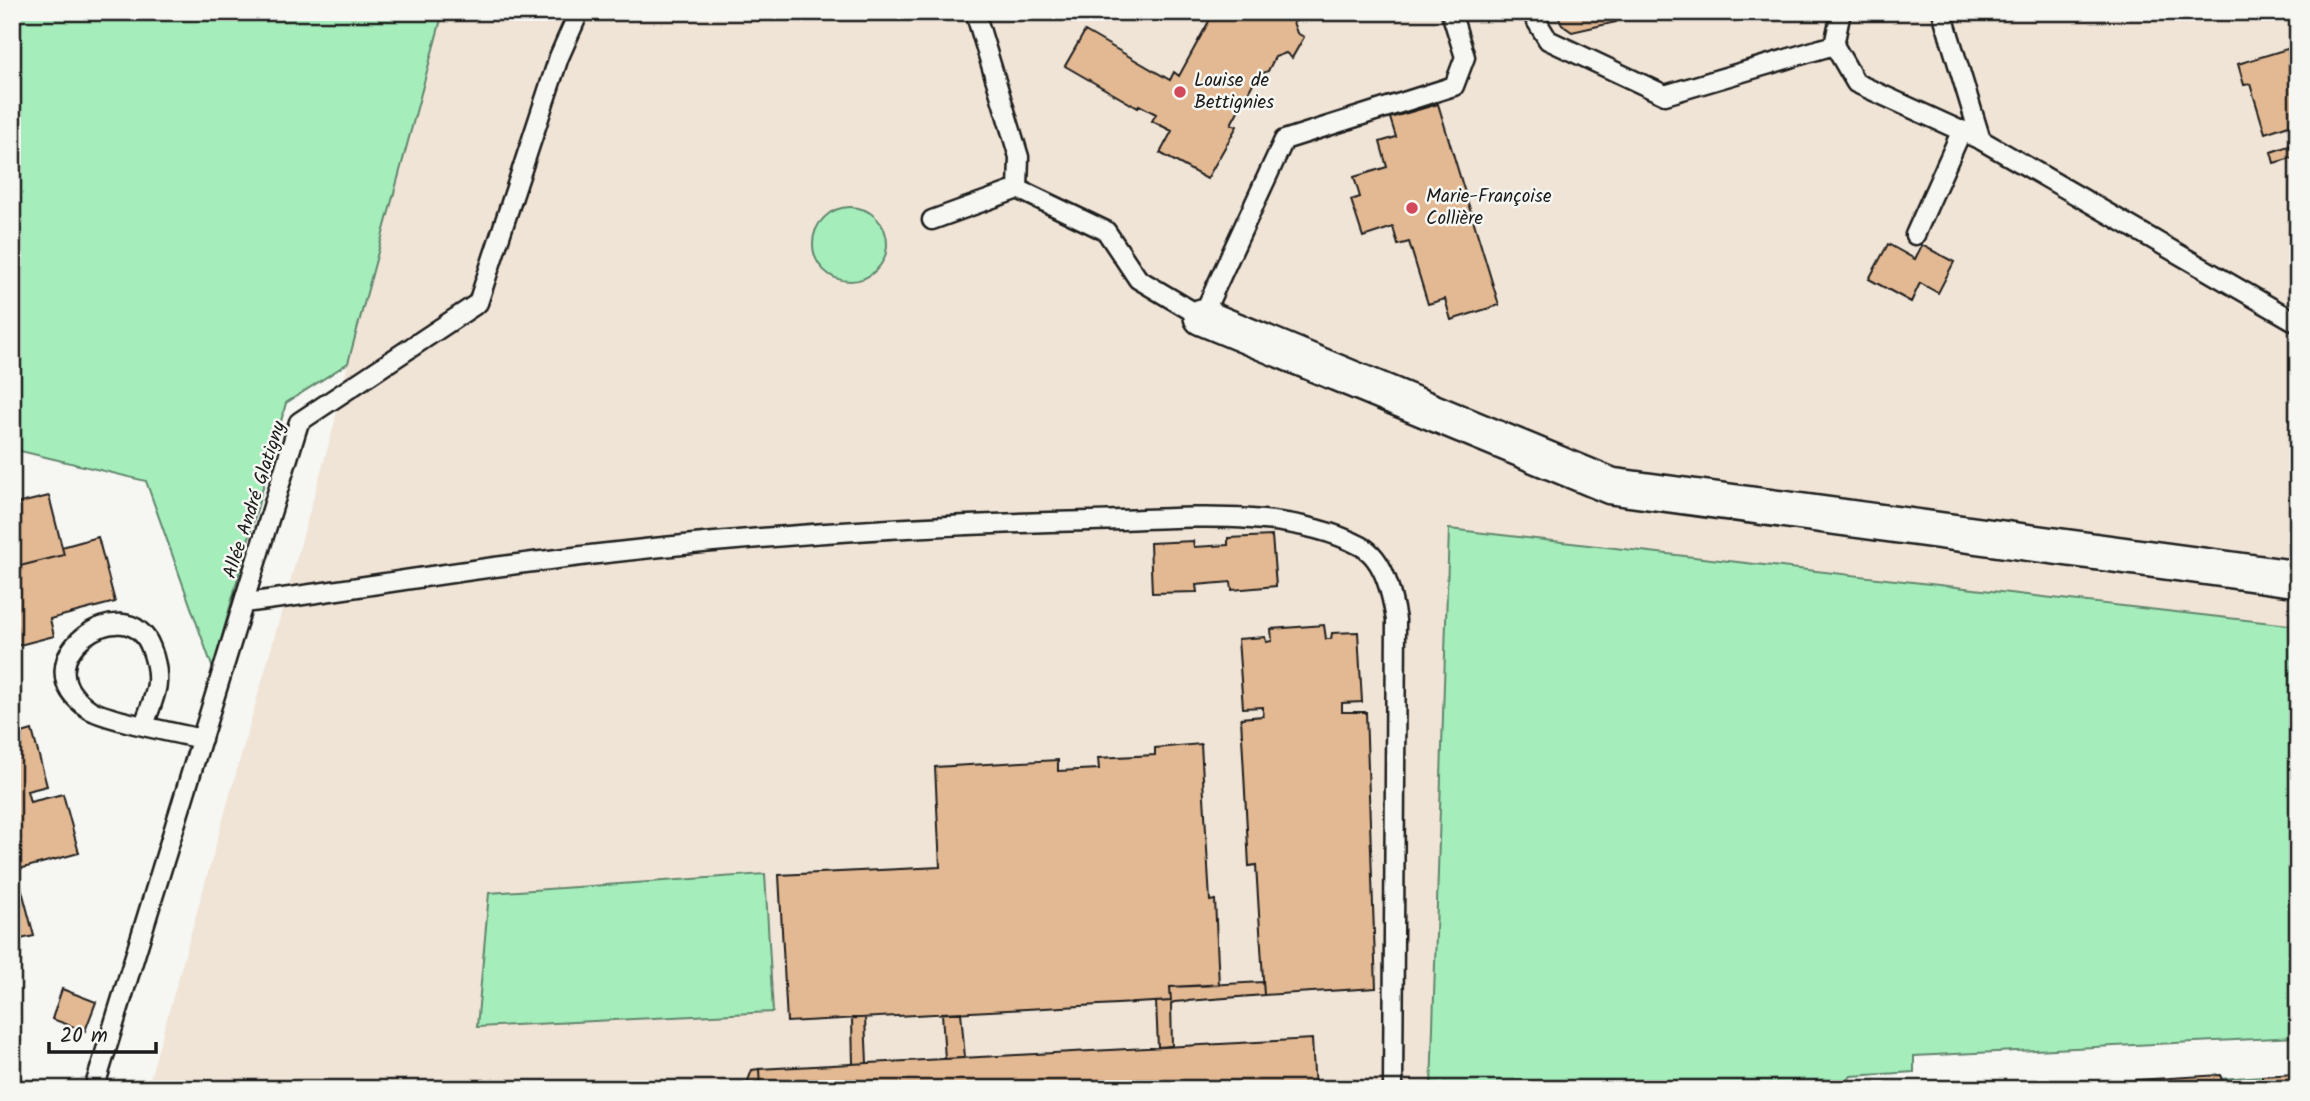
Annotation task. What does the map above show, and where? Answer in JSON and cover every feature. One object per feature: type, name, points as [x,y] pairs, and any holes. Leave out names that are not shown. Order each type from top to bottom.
[{"type":"street","points":[[1202,317],[1611,486],[2298,579]]},
{"type":"lane","name":"Allée André Glatigny","points":[[94,1089],[299,422],[478,303],[559,58],[579,12]]},
{"type":"lane","points":[[975,12],[1019,157],[1018,189]]},
{"type":"lane","points":[[932,220],[1018,189],[1106,231],[1138,279],[1202,317],[1284,140],[1454,86],[1465,57],[1451,12]]},
{"type":"lane","points":[[1531,12],[1548,40],[1665,95],[1834,45]]},
{"type":"lane","points":[[1841,12],[1834,45],[1856,83],[1981,140],[2298,323]]},
{"type":"lane","points":[[1942,12],[1981,140]]},
{"type":"lane","points":[[1916,235],[1962,130]]},
{"type":"lane","points":[[244,603],[532,562],[821,532],[917,527],[1232,517],[1313,528],[1364,547],[1390,583],[1396,620],[1393,1089]]},
{"type":"lane","points":[[144,724],[156,694],[159,670],[148,640],[142,632],[122,623],[106,624],[83,637],[69,652],[63,671],[70,690],[90,710],[144,724],[202,739]]},
{"type":"shaded area","points":[[443,12],[2298,12],[2298,626],[1449,529],[1431,1089],[147,1089],[333,429],[348,363]]},
{"type":"green space","points":[[12,12],[443,12],[348,363],[286,403],[213,669],[146,481],[12,449]]},
{"type":"green space","points":[[857,207],[877,217],[885,230],[885,258],[877,271],[864,279],[843,281],[823,271],[815,258],[813,237],[823,217],[836,209]]},
{"type":"green space","points":[[1449,529],[2298,626],[2298,1037],[1914,1056],[1914,1072],[1851,1076],[1839,1089],[1431,1089]]},
{"type":"green space","points":[[765,874],[773,1012],[477,1027],[489,893]]},
{"type":"green space","points":[[2262,1076],[2262,1089],[2222,1089],[2221,1079]]},
{"type":"building","name":"Louise de Bettignies","points":[[1214,12],[1324,12],[1293,22],[1297,33],[1304,37],[1292,58],[1286,53],[1275,57],[1268,71],[1257,76],[1231,124],[1237,126],[1207,179],[1160,153],[1172,131],[1152,121],[1156,114],[1139,105],[1138,108],[1065,66],[1085,31],[1170,80],[1174,72],[1179,76]]},
{"type":"building","points":[[1557,12],[1613,12],[1616,22],[1572,32],[1562,25]]},
{"type":"building","points":[[2297,46],[2298,122],[2265,133],[2250,84],[2244,85],[2238,64]]},
{"type":"building","name":"Marie-Françoise Collière","points":[[1438,104],[1499,305],[1451,320],[1445,299],[1428,304],[1409,242],[1398,245],[1393,227],[1363,237],[1351,200],[1360,197],[1354,177],[1387,167],[1380,142],[1396,137],[1390,118]]},
{"type":"building","points":[[2298,143],[2298,156],[2274,163],[2271,152]]},
{"type":"building","points":[[1888,244],[1915,259],[1922,245],[1954,262],[1938,293],[1920,283],[1911,302],[1869,279]]},
{"type":"building","points":[[49,496],[64,555],[12,568],[12,505]]},
{"type":"building","points":[[1272,536],[1276,586],[1232,590],[1231,582],[1196,585],[1197,592],[1152,593],[1150,543],[1193,541],[1194,547],[1228,545],[1228,538]]},
{"type":"building","points":[[98,537],[115,602],[50,619],[54,636],[12,647],[12,568],[64,555],[62,547]]},
{"type":"building","points":[[1324,625],[1326,639],[1331,639],[1332,633],[1358,632],[1362,702],[1342,703],[1342,712],[1366,712],[1376,988],[1264,995],[1256,865],[1249,866],[1241,718],[1263,716],[1263,707],[1243,708],[1238,639],[1265,637],[1266,642],[1272,641],[1271,629]]},
{"type":"building","points":[[32,730],[47,786],[27,791],[30,802],[63,794],[79,853],[12,871],[12,736]]},
{"type":"building","points":[[1201,744],[1210,901],[1215,900],[1219,985],[1170,987],[1171,1001],[787,1022],[779,875],[940,867],[935,767],[1058,760],[1058,771],[1099,769],[1098,758],[1155,755],[1155,748]]},
{"type":"building","points":[[19,879],[34,936],[12,941],[12,881]]},
{"type":"building","points":[[1263,982],[1264,995],[1174,1002],[1171,1004],[1172,1046],[1158,1047],[1156,1002],[1171,1001],[1170,987]]},
{"type":"building","points":[[62,989],[96,1002],[85,1031],[52,1019]]},
{"type":"building","points":[[961,1012],[965,1058],[945,1059],[942,1013]]},
{"type":"building","points":[[852,1018],[865,1018],[867,1063],[853,1064]]},
{"type":"building","points":[[1312,1039],[1315,1089],[760,1089],[759,1069]]},
{"type":"building","points":[[759,1069],[760,1089],[745,1089],[752,1070]]},
{"type":"building","points":[[2298,1074],[2298,1089],[2262,1089],[2262,1076]]},
{"type":"building","points":[[2221,1075],[2222,1089],[2025,1087],[2125,1081],[2126,1086],[2136,1085],[2136,1080]]},
{"type":"place","name":"Louise de Bettignies","points":[[1180,92]]},
{"type":"place","name":"Marie-Françoise Collière","points":[[1412,208]]}]
